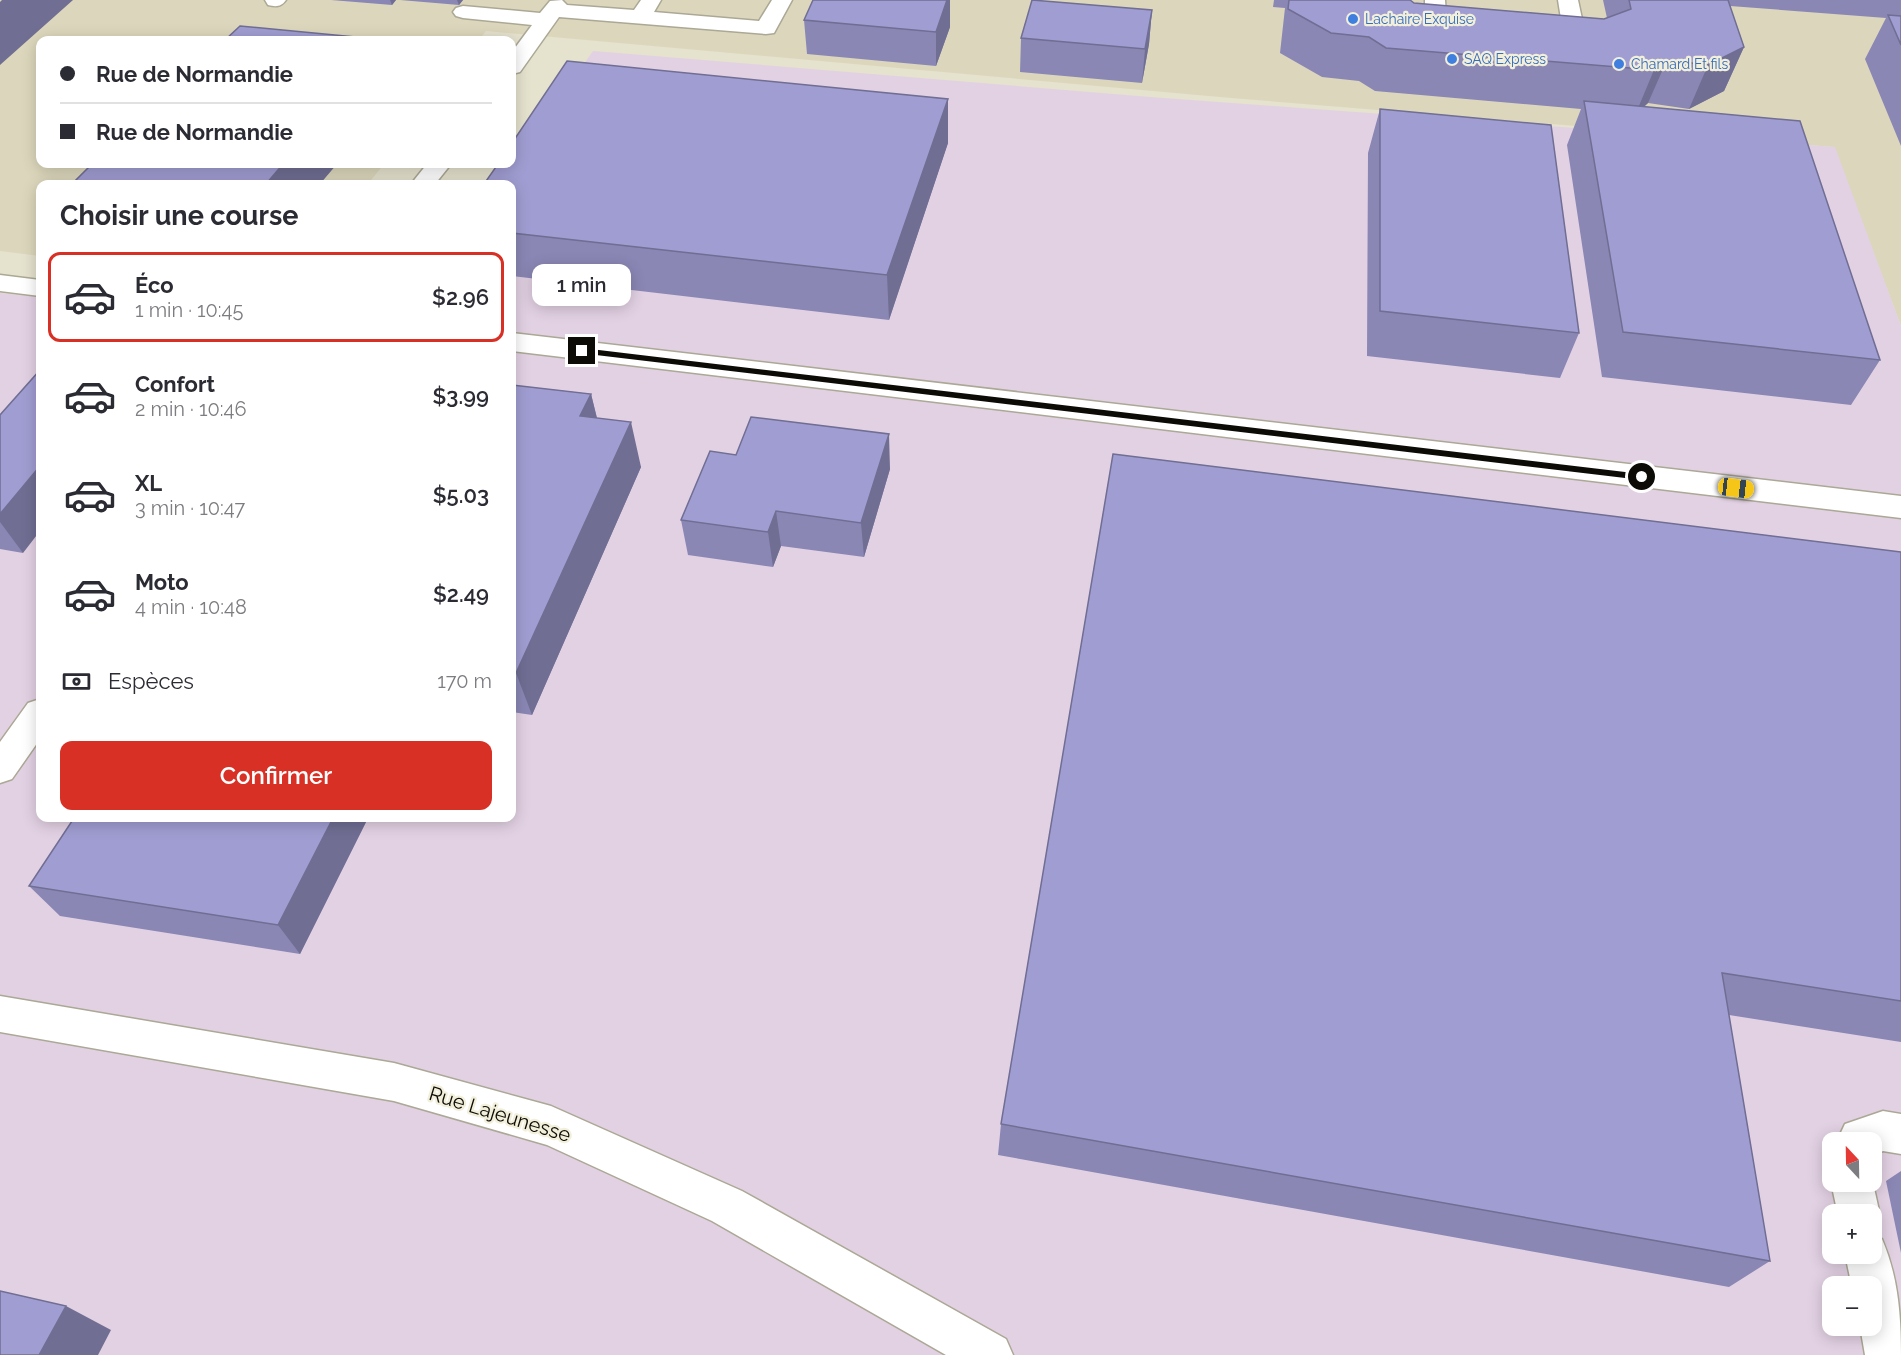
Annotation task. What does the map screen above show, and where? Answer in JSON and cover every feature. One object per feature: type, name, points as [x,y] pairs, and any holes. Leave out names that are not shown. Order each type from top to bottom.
[{"type":"street","points":[[464,12],[645,8],[766,28],[782,0]]},
{"type":"street","points":[[1435,0],[1436,21],[1482,25]]},
{"type":"street","points":[[1528,29],[1574,33],[1568,0]]},
{"type":"street","points":[[516,62],[554,10]]},
{"type":"street","points":[[426,180],[436,168]]},
{"type":"street","points":[[0,284],[36,288]]},
{"type":"street","points":[[516,342],[1901,507]]},
{"type":"street","points":[[0,769],[36,719]]},
{"type":"street","name":"Rue Lajeunesse","points":[[0,1014],[394,1082],[551,1126],[727,1206],[990,1355]]},
{"type":"street","points":[[1880,1132],[1901,1134]]},
{"type":"street","points":[[1869,1264],[1888,1355]]},
{"type":"shaded area","points":[[0,0],[1901,0],[1901,326],[1834,147],[1231,98],[486,31],[482,36],[36,36],[36,168],[381,168],[371,180],[36,180],[36,256],[0,251]]},
{"type":"shaded area","points":[[593,51],[1150,97],[1835,147],[1901,326],[1901,1355],[0,1355],[0,293],[36,297],[36,822],[516,822],[516,180],[503,180],[511,168],[516,168],[516,161]]},
{"type":"building","points":[[813,0],[947,0],[936,32],[804,20]]},
{"type":"building","points":[[1032,0],[1152,10],[1145,49],[1021,38]]},
{"type":"building","points":[[1289,0],[1410,0],[1414,3],[1604,19],[1631,9],[1629,0],[1728,0],[1744,47],[1708,65],[1667,60],[1654,70],[1386,48],[1369,37],[1331,33],[1288,9]]},
{"type":"building","points":[[1888,15],[1901,16],[1901,45]]},
{"type":"building","points":[[240,26],[345,36],[229,36]]},
{"type":"building","points":[[567,61],[948,99],[887,275],[516,233],[516,180],[487,180],[495,168],[516,168],[516,137]]},
{"type":"building","points":[[1584,101],[1800,121],[1880,360],[1623,332]]},
{"type":"building","points":[[1380,109],[1551,125],[1579,333],[1380,311]]},
{"type":"building","points":[[88,168],[280,168],[269,180],[76,180]]},
{"type":"building","points":[[36,374],[36,471],[0,514],[0,415]]},
{"type":"building","points":[[516,385],[591,394],[580,416],[631,422],[516,673]]},
{"type":"building","points":[[751,417],[889,434],[861,523],[776,511],[768,532],[681,520],[710,451],[736,455]]},
{"type":"building","points":[[1113,454],[1901,552],[1901,1001],[1722,973],[1770,1261],[1001,1124]]},
{"type":"building","points":[[71,822],[331,822],[278,925],[29,886]]},
{"type":"building","points":[[0,1291],[66,1306],[39,1355],[0,1355]]},
{"type":"place","name":"Lachaire Exquise","points":[[1353,19]]},
{"type":"place","name":"SAQ Express","points":[[1452,59]]},
{"type":"place","name":"Chamard Et fils","points":[[1619,64]]},
{"type":"route","points":[[582,351],[1642,477]]}]
